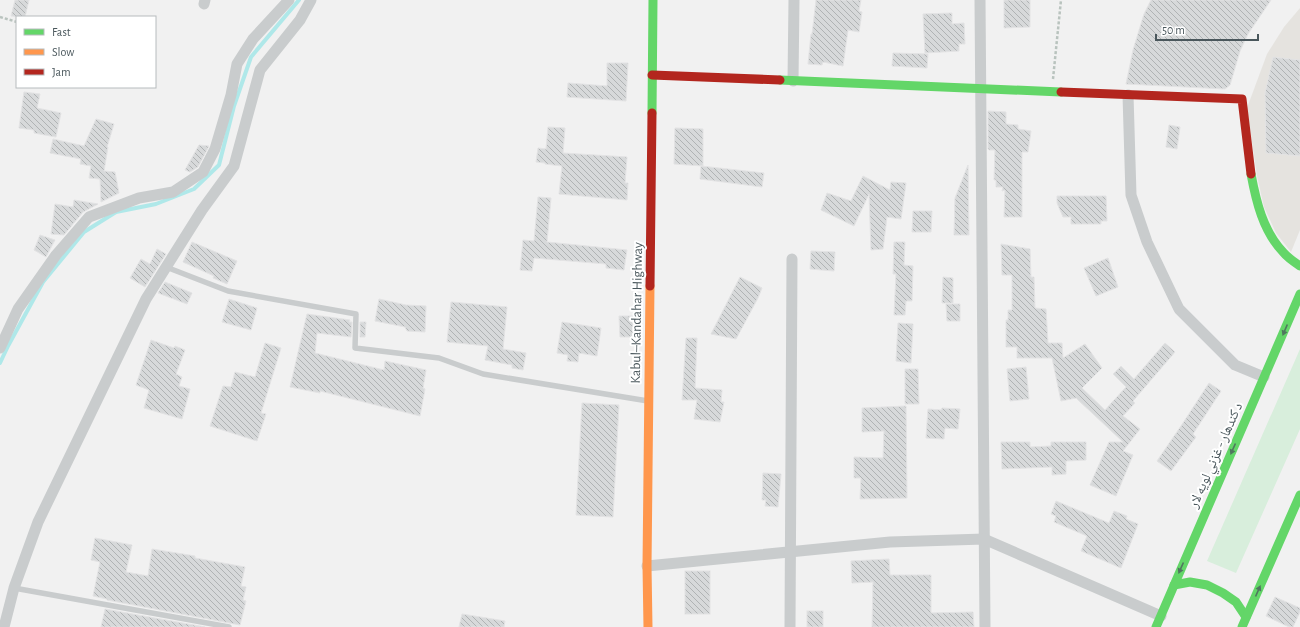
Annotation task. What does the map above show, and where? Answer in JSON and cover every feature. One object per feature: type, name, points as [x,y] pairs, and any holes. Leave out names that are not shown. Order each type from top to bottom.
[{"type":"main road","name":"Kabul–Kandahar Highway","points":[[648,627],[648,401],[653,0]]},
{"type":"main road","points":[[652,75],[1242,99],[1252,184],[1260,209],[1268,232],[1280,249],[1294,263],[1300,266]]},
{"type":"main road","name":"د کندهار - غزني لويه لار","points":[[1156,627],[1300,294]]},
{"type":"main road","points":[[1242,627],[1300,495]]},
{"type":"main road","points":[[1174,584],[1190,582],[1207,585],[1236,602],[1246,617]]},
{"type":"street","points":[[0,348],[18,309],[56,255],[89,217],[139,198],[173,192],[203,172],[215,149],[231,95],[237,64],[253,39],[289,0]]},
{"type":"street","points":[[4,627],[14,588],[38,522],[146,299],[202,210],[234,166],[260,70],[300,20],[311,0]]},
{"type":"street","points":[[792,81],[794,0]]},
{"type":"street","points":[[980,0],[982,89],[985,627]]},
{"type":"street","points":[[1128,95],[1131,195],[1147,242],[1179,309],[1235,365],[1264,377]]},
{"type":"street","points":[[790,627],[792,259]]},
{"type":"street","points":[[647,566],[890,542],[984,539],[1161,616]]},
{"type":"lane","points":[[166,268],[228,291],[356,314],[355,348],[439,358],[483,374],[648,401]]},
{"type":"lane","points":[[14,588],[229,627]]},
{"type":"path","points":[[1052,92],[1061,0]]},
{"type":"path","points":[[0,17],[16,22]]},
{"type":"shaded area","points":[[1300,8],[1300,230],[1291,252],[1276,233],[1264,207],[1257,176],[1247,108],[1267,54],[1284,27]]},
{"type":"green space","points":[[1300,349],[1300,429],[1236,573],[1207,561]]},
{"type":"building","points":[[15,0],[29,0],[25,16],[11,16]]},
{"type":"building","points":[[816,0],[861,0],[859,11],[862,12],[859,32],[848,30],[843,66],[823,62],[822,65],[808,64]]},
{"type":"building","points":[[1004,0],[1030,0],[1030,27],[1004,28]]},
{"type":"building","points":[[1151,0],[1271,0],[1248,34],[1240,51],[1230,85],[1225,89],[1126,84],[1133,50],[1144,14]]},
{"type":"building","points":[[952,13],[952,24],[964,23],[965,44],[959,44],[959,51],[925,53],[923,14]]},
{"type":"building","points":[[893,53],[928,54],[927,68],[892,66]]},
{"type":"building","points":[[1273,57],[1300,60],[1300,156],[1266,153],[1265,93]]},
{"type":"building","points":[[607,63],[628,63],[626,101],[567,97],[568,83],[607,86]]},
{"type":"building","points":[[24,92],[40,94],[37,108],[61,113],[56,137],[34,133],[34,130],[19,128]]},
{"type":"building","points":[[988,111],[1006,112],[1006,124],[1018,125],[1018,129],[1031,131],[1028,152],[1022,152],[1022,217],[1004,217],[1005,190],[1002,191],[1003,187],[996,187],[996,180],[994,180],[995,150],[988,149]]},
{"type":"building","points":[[96,119],[114,124],[107,147],[104,171],[115,172],[119,193],[101,202],[100,179],[89,178],[91,166],[80,164],[81,159],[50,153],[53,139],[84,146]]},
{"type":"building","points":[[1169,125],[1180,127],[1177,149],[1166,147]]},
{"type":"building","points":[[548,127],[565,128],[563,153],[627,157],[625,183],[628,183],[627,200],[559,194],[562,166],[536,162],[538,148],[546,149]]},
{"type":"building","points":[[675,128],[703,129],[703,166],[674,164]]},
{"type":"building","points":[[199,145],[209,146],[198,167],[190,172],[185,170]]},
{"type":"building","points":[[968,165],[969,235],[954,235],[955,198]]},
{"type":"building","points":[[701,166],[764,173],[762,187],[700,179]]},
{"type":"building","points":[[863,176],[890,190],[891,182],[906,183],[901,219],[887,217],[883,249],[871,250],[869,194],[854,226],[821,210],[827,193],[851,201]]},
{"type":"building","points":[[1057,196],[1106,196],[1107,221],[1101,221],[1101,224],[1071,224],[1071,217],[1063,217],[1057,203]]},
{"type":"building","points":[[538,197],[551,198],[547,242],[627,250],[624,270],[606,268],[606,264],[534,258],[532,271],[520,270],[523,240],[534,241]]},
{"type":"building","points":[[74,200],[98,204],[83,212],[64,235],[51,234],[55,204],[73,207]]},
{"type":"building","points":[[913,211],[932,211],[931,232],[912,232]]},
{"type":"building","points":[[40,235],[55,240],[46,257],[34,250]]},
{"type":"building","points":[[192,242],[237,261],[227,284],[213,278],[214,276],[183,262]]},
{"type":"building","points":[[894,242],[905,242],[904,265],[913,266],[912,301],[906,301],[905,315],[894,315],[896,274],[893,274]]},
{"type":"building","points":[[1001,244],[1030,249],[1031,277],[1034,277],[1035,308],[1046,309],[1048,343],[1062,343],[1063,358],[1085,344],[1102,368],[1082,388],[1105,410],[1126,387],[1113,374],[1121,366],[1134,379],[1165,343],[1175,352],[1133,401],[1135,403],[1123,416],[1140,429],[1123,451],[1133,455],[1116,496],[1090,485],[1109,442],[1123,442],[1076,398],[1061,401],[1052,358],[1017,358],[1017,347],[1006,347],[1006,320],[1008,320],[1008,310],[1012,310],[1012,275],[1002,275]]},
{"type":"building","points":[[157,249],[166,254],[145,287],[130,278],[141,259],[150,264]]},
{"type":"building","points":[[811,251],[835,252],[834,271],[810,269]]},
{"type":"building","points":[[1108,258],[1118,287],[1096,296],[1084,268]]},
{"type":"building","points":[[740,277],[762,288],[758,298],[736,339],[711,334]]},
{"type":"building","points":[[943,277],[953,278],[953,303],[942,303]]},
{"type":"building","points":[[165,282],[192,293],[187,304],[158,293]]},
{"type":"building","points":[[229,299],[257,308],[251,330],[222,322]]},
{"type":"building","points":[[379,299],[406,305],[426,306],[425,332],[407,331],[405,327],[375,321]]},
{"type":"building","points":[[451,302],[507,307],[503,349],[526,353],[523,370],[512,368],[512,365],[485,360],[488,346],[447,342]]},
{"type":"building","points":[[946,304],[960,304],[960,321],[947,321]]},
{"type":"building","points":[[307,314],[350,320],[349,322],[352,322],[351,337],[317,333],[315,353],[384,370],[385,361],[426,370],[423,388],[425,389],[420,416],[320,391],[320,393],[290,387]]},
{"type":"building","points":[[619,316],[633,316],[633,337],[620,337]]},
{"type":"building","points":[[360,322],[366,322],[365,337],[360,337]]},
{"type":"building","points":[[562,322],[601,328],[597,356],[579,353],[578,362],[567,361],[568,355],[557,353]]},
{"type":"building","points":[[898,323],[913,324],[911,363],[896,361]]},
{"type":"building","points":[[686,338],[697,338],[695,388],[722,390],[721,402],[724,402],[720,422],[694,419],[697,400],[682,400]]},
{"type":"building","points":[[151,340],[185,350],[176,374],[182,377],[179,386],[190,389],[182,419],[144,408],[149,390],[136,385]]},
{"type":"building","points":[[265,343],[281,348],[261,413],[266,414],[257,441],[210,426],[223,386],[231,387],[235,372],[255,377]]},
{"type":"building","points":[[1026,367],[1029,399],[1010,401],[1007,369]]},
{"type":"building","points":[[905,369],[918,369],[919,404],[905,404]]},
{"type":"building","points":[[1209,383],[1221,391],[1193,434],[1196,437],[1171,471],[1157,461]]},
{"type":"building","points":[[582,403],[619,405],[613,517],[576,515]]},
{"type":"building","points":[[906,406],[907,498],[860,499],[861,478],[854,478],[854,457],[883,458],[884,431],[862,432],[862,408]]},
{"type":"building","points":[[942,408],[960,409],[958,429],[945,428],[944,439],[926,438],[928,409],[941,410]]},
{"type":"building","points":[[1001,442],[1030,442],[1030,447],[1051,446],[1051,442],[1086,442],[1086,460],[1066,461],[1066,474],[1052,475],[1052,467],[1002,469]]},
{"type":"building","points":[[763,473],[781,474],[778,507],[765,506],[766,500],[762,500]]},
{"type":"building","points":[[1056,501],[1109,523],[1114,511],[1127,516],[1126,519],[1138,524],[1121,568],[1081,551],[1087,536],[1054,522],[1056,516],[1051,514]]},
{"type":"building","points":[[95,538],[132,545],[126,572],[148,576],[152,549],[195,556],[195,558],[245,567],[241,586],[246,587],[243,600],[246,601],[240,625],[107,600],[93,596],[100,562],[91,560]]},
{"type":"building","points":[[889,559],[890,575],[931,575],[931,613],[973,612],[974,627],[872,627],[873,582],[852,583],[851,561]]},
{"type":"building","points":[[685,571],[710,571],[710,614],[685,614]]},
{"type":"building","points":[[1275,597],[1300,608],[1300,612],[1293,627],[1289,627],[1266,616]]},
{"type":"building","points":[[105,609],[205,627],[101,627]]},
{"type":"building","points":[[807,611],[823,611],[823,627],[807,627]]},
{"type":"building","points":[[462,614],[505,621],[504,627],[459,627]]},
{"type":"waterway","points":[[0,363],[43,282],[84,232],[116,212],[156,204],[194,189],[219,165],[234,106],[251,57],[299,0]]},
{"type":"traffic: fast","points":[[652,113],[653,0]]},
{"type":"traffic: fast","points":[[780,80],[1061,92]]},
{"type":"traffic: fast","points":[[1251,174],[1261,215],[1270,235],[1285,254],[1300,266]]},
{"type":"traffic: fast","points":[[1156,627],[1300,294]]},
{"type":"traffic: fast","points":[[1242,627],[1300,495]]},
{"type":"traffic: fast","points":[[1174,585],[1190,582],[1207,585],[1236,602],[1246,617]]},
{"type":"traffic: slow","points":[[648,627],[647,566],[650,286]]},
{"type":"traffic: jam","points":[[652,75],[780,80]]},
{"type":"traffic: jam","points":[[1061,92],[1242,99],[1251,174]]},
{"type":"traffic: jam","points":[[650,286],[652,113]]}]
